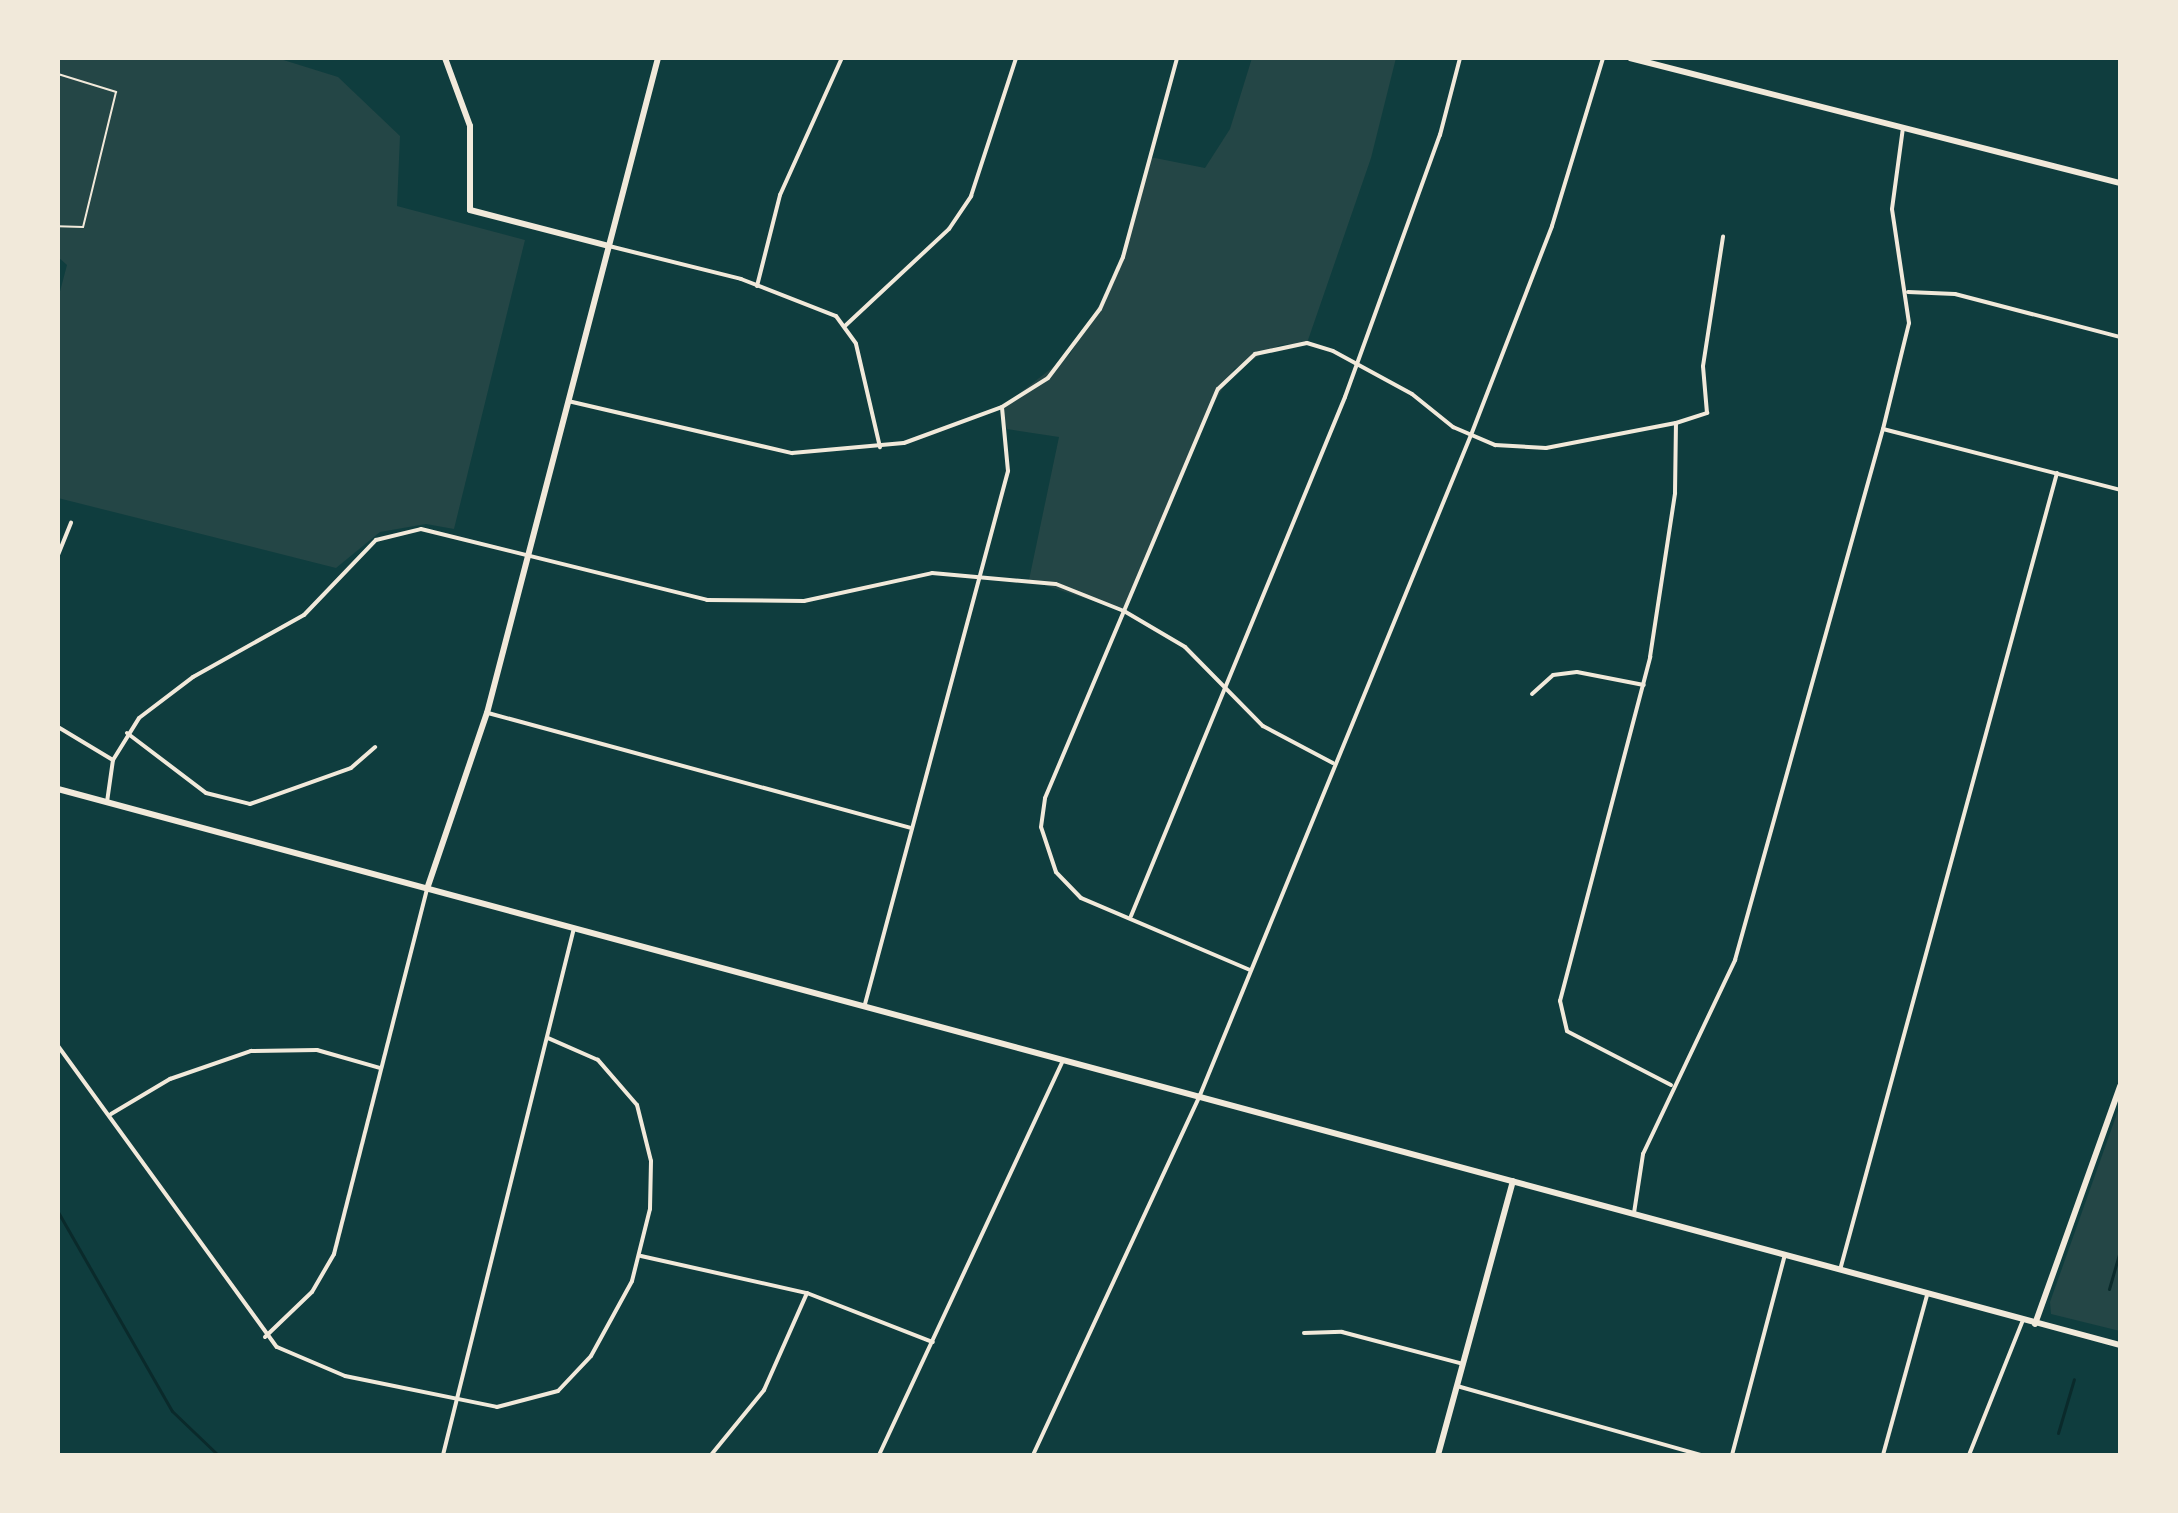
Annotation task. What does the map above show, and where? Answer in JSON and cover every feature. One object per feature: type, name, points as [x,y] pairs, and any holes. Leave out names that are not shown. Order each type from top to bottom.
[{"type":"street","points":[[445,58],[472,134],[466,205],[757,286],[846,325]]},
{"type":"street","points":[[265,1337],[312,1292],[334,1254],[428,886],[487,713],[658,58]]},
{"type":"street","points":[[757,286],[780,195],[842,58]]},
{"type":"street","points":[[846,325],[963,209],[992,148],[1016,58]]},
{"type":"street","points":[[568,401],[769,451],[880,447],[952,430],[1002,407],[1056,370],[1105,299],[1177,58]]},
{"type":"street","points":[[1131,916],[1356,365],[1460,58]]},
{"type":"street","points":[[1033,1455],[1200,1095],[1333,763],[1471,435],[1552,226],[1603,58]]},
{"type":"street","points":[[1630,58],[2120,183]]},
{"type":"street","points":[[1634,1213],[1637,1170],[1671,1085],[1701,1041],[1735,960],[1883,429],[1909,323],[1907,292],[1892,209],[1903,128]]},
{"type":"street","points":[[1250,970],[1073,892],[1043,840],[1045,798],[1212,400],[1234,368],[1294,343],[1320,346],[1471,435],[1533,450],[1676,423],[1707,413],[1703,366],[1723,237]]},
{"type":"street","points":[[1907,292],[1955,294],[2120,337]]},
{"type":"street","points":[[846,325],[880,447]]},
{"type":"street","points":[[865,1004],[977,572],[1008,471],[1002,407]]},
{"type":"street","points":[[1671,1085],[1562,1024],[1560,1001],[1644,685],[1669,543],[1676,423]]},
{"type":"street","points":[[1883,429],[2120,490]]},
{"type":"street","points":[[1840,1270],[2057,473]]},
{"type":"street","points":[[58,555],[71,522]]},
{"type":"street","points":[[107,802],[113,760],[127,733],[184,683],[304,615],[382,537],[421,529],[732,602],[804,601],[894,579],[977,572],[1056,584],[1124,611],[1185,647],[1224,694],[1285,740],[1333,763]]},
{"type":"street","points":[[1532,694],[1553,675],[1577,672],[1644,685]]},
{"type":"street","points":[[487,713],[910,828]]},
{"type":"street","points":[[58,727],[113,760]]},
{"type":"street","points":[[127,733],[206,793],[250,804],[351,768],[375,747]]},
{"type":"street","points":[[58,789],[575,925],[2120,1345]]},
{"type":"street","points":[[443,1455],[575,925]]},
{"type":"street","points":[[58,1046],[111,1115],[265,1337],[304,1363],[454,1402],[497,1407],[558,1391],[607,1332],[640,1256],[652,1185],[641,1112],[598,1060],[548,1038]]},
{"type":"street","points":[[111,1115],[170,1079],[251,1051],[317,1050],[380,1068]]},
{"type":"street","points":[[879,1455],[1064,1059]]},
{"type":"street","points":[[2035,1324],[2120,1086]]},
{"type":"street","points":[[1438,1455],[1513,1181]]},
{"type":"street","points":[[1732,1455],[1785,1255]]},
{"type":"street","points":[[640,1256],[807,1293],[933,1342]]},
{"type":"street","points":[[711,1455],[764,1390],[807,1293]]},
{"type":"street","points":[[1883,1455],[1927,1295]]},
{"type":"street","points":[[1969,1455],[2023,1320]]},
{"type":"street","points":[[1304,1333],[1342,1332],[1463,1364]]},
{"type":"street","points":[[1457,1386],[1701,1455]]},
{"type":"lane","points":[[58,74],[116,92],[83,227],[58,226]]},
{"type":"shaded area","points":[[58,58],[277,58],[338,77],[400,136],[397,206],[525,240],[454,529],[426,524],[380,532],[336,568],[58,498],[58,299],[67,265],[58,257]]},
{"type":"shaded area","points":[[1252,58],[1396,58],[1371,158],[1307,343],[1280,345],[1234,369],[1208,413],[1124,611],[1029,580],[1059,437],[1007,429],[1002,407],[1070,354],[1114,280],[1150,157],[1205,168],[1230,129]]},
{"type":"shaded area","points":[[2120,1105],[2120,1331],[2051,1314],[2050,1302]]},
{"type":"waterway","points":[[58,1212],[172,1411],[218,1455]]},
{"type":"waterway","points":[[2109,1289],[2120,1251]]},
{"type":"waterway","points":[[2058,1433],[2074,1379]]}]
